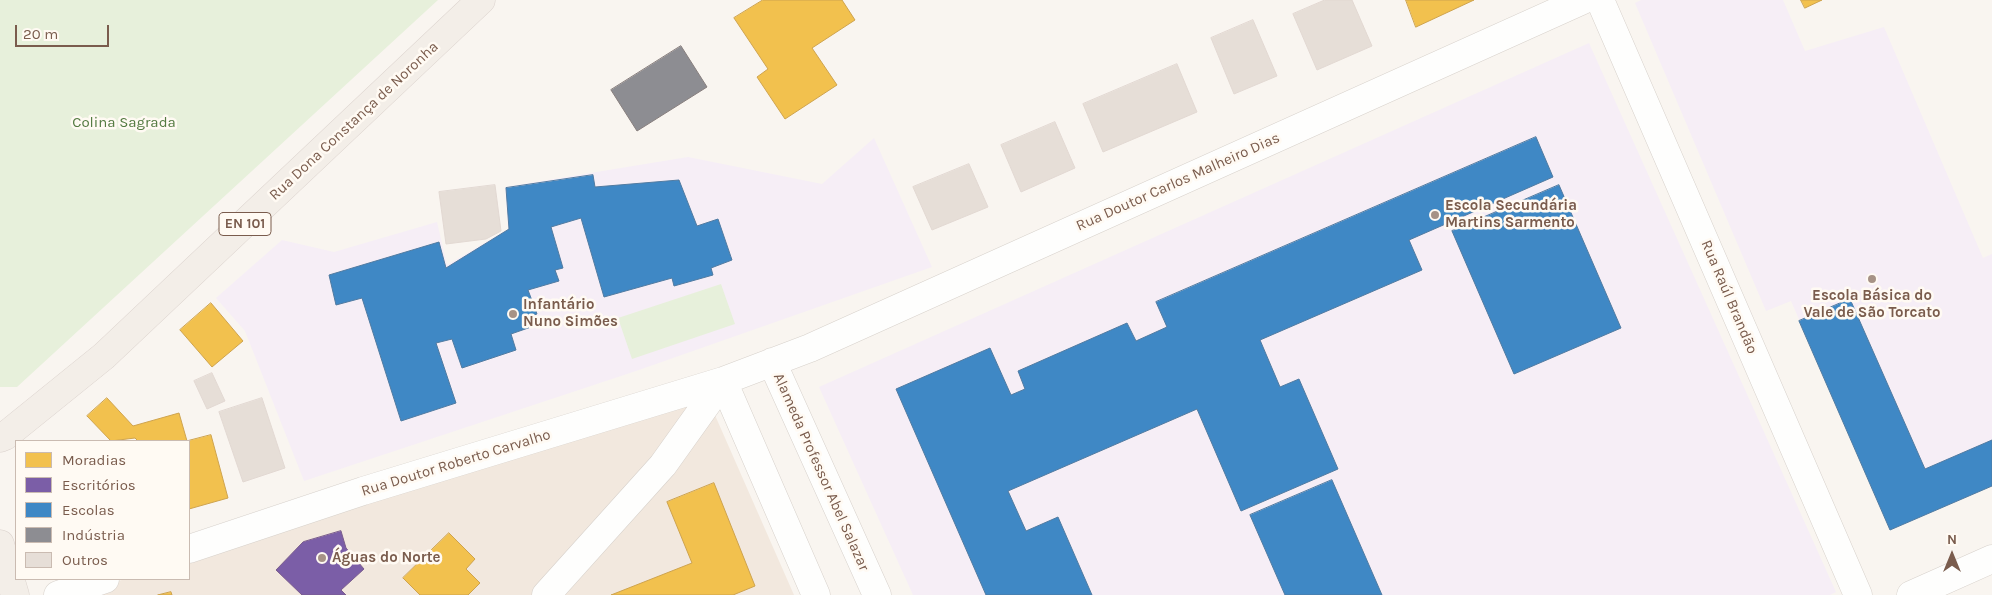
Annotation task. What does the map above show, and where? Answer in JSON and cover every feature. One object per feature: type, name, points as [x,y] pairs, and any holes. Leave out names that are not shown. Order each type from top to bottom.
[{"type":"main road","name":"Rua Dona Constança de Noronha","points":[[0,438],[5,436],[104,356],[482,0]]},
{"type":"main road","points":[[0,544],[15,595]]},
{"type":"street","name":"Rua Doutor Carlos Malheiro Dias","points":[[772,362],[810,348],[1582,0]]},
{"type":"street","name":"Rua Raúl Brandão","points":[[1600,0],[1858,595]]},
{"type":"street","name":"Alameda Professor Abel Salazar","points":[[724,381],[772,362],[877,595]]},
{"type":"street","name":"Rua Doutor Roberto Carvalho","points":[[190,550],[345,497],[724,381]]},
{"type":"street","points":[[546,595],[663,465],[724,381]]},
{"type":"street","points":[[724,381],[816,595]]},
{"type":"street","points":[[1911,595],[1992,559]]},
{"type":"street","points":[[58,595],[102,580]]},
{"type":"shaded area","name":"Escola Básica do Vale de São Torcato","points":[[1641,0],[1783,0],[1805,51],[1884,27],[1983,258],[1992,254],[1992,486],[1890,530],[1791,301],[1766,311],[1635,3]]},
{"type":"shaded area","name":"Escola Secundária Martins Sarmento","points":[[1589,43],[1836,592],[1830,595],[913,595],[819,387]]},
{"type":"shaded area","name":"Infantário Nuno Simões","points":[[874,138],[932,267],[636,371],[304,481],[245,331],[216,298],[282,240],[334,252],[437,222],[447,265],[508,229],[505,187],[688,157],[822,184]]},
{"type":"shaded area","points":[[707,397],[794,595],[73,595],[122,580],[190,580],[190,559]]},
{"type":"green space","name":"Colina Sagrada","points":[[0,0],[438,0],[17,387],[0,387]]},
{"type":"green space","points":[[721,284],[735,324],[632,359],[618,318]]},
{"type":"building: Moradias","points":[[763,0],[842,0],[855,20],[812,48],[837,85],[785,119],[757,77],[768,69],[734,18]]},
{"type":"building: Moradias","points":[[1406,0],[1474,0],[1416,27]]},
{"type":"building: Moradias","points":[[1801,0],[1822,0],[1805,8]]},
{"type":"building: Moradias","points":[[211,303],[243,341],[212,367],[180,330]]},
{"type":"building: Moradias","points":[[107,398],[133,426],[179,413],[187,440],[137,440],[135,438],[110,440],[87,416]]},
{"type":"building: Moradias","points":[[211,435],[228,498],[190,509],[190,440]]},
{"type":"building: Moradias","points":[[714,483],[755,586],[733,595],[611,595],[692,563],[667,502]]},
{"type":"building: Moradias","points":[[449,533],[475,559],[466,569],[480,583],[468,595],[420,595],[403,578]]},
{"type":"building: Moradias","points":[[171,592],[172,595],[158,595]]},
{"type":"building: Escritórios","name":"Águas do Norte","points":[[341,531],[346,548],[364,569],[341,590],[346,595],[302,595],[276,570],[303,542]]},
{"type":"building: Escolas","points":[[1536,137],[1553,177],[1409,240],[1422,270],[1260,340],[1280,387],[1299,379],[1338,469],[1241,511],[1197,409],[1008,491],[1026,531],[1058,517],[1092,595],[986,595],[896,389],[990,348],[1011,395],[1025,389],[1018,371],[1127,323],[1136,341],[1167,327],[1156,302]]},
{"type":"building: Escolas","points":[[593,175],[595,187],[679,180],[697,226],[718,219],[732,260],[711,268],[713,275],[674,286],[672,278],[604,297],[581,218],[551,227],[563,268],[555,270],[559,281],[528,290],[537,314],[527,317],[531,327],[511,334],[516,350],[462,368],[452,339],[436,343],[456,403],[401,421],[362,298],[336,305],[329,275],[439,242],[446,268],[509,229],[506,188]]},
{"type":"building: Escolas","points":[[1559,185],[1621,328],[1514,374],[1452,231]]},
{"type":"building: Escolas","points":[[1850,299],[1925,469],[1992,440],[1992,486],[1890,530],[1799,321]]},
{"type":"building: Escolas","points":[[1332,480],[1382,595],[1285,595],[1250,515]]},
{"type":"building: Indústria","points":[[681,46],[707,87],[637,131],[611,90]]},
{"type":"building: Outros","points":[[1325,0],[1352,0],[1372,46],[1317,70],[1293,14]]},
{"type":"building: Outros","points":[[1253,20],[1277,76],[1234,94],[1211,38]]},
{"type":"building: Outros","points":[[1177,64],[1197,112],[1103,152],[1083,104]]},
{"type":"building: Outros","points":[[1055,122],[1075,168],[1021,192],[1001,145]]},
{"type":"building: Outros","points":[[969,164],[988,207],[932,230],[913,187]]},
{"type":"building: Outros","points":[[495,185],[501,231],[486,239],[446,244],[439,192]]},
{"type":"building: Outros","points":[[212,373],[225,401],[207,409],[194,381]]},
{"type":"building: Outros","points":[[262,398],[285,468],[243,482],[219,412]]},
{"type":"place","name":"Escola Secundária Martins Sarmento","points":[[1435,215]]},
{"type":"place","name":"Escola Básica do Vale de São Torcato","points":[[1872,279]]},
{"type":"place","name":"Infantário Nuno Simões","points":[[513,314]]},
{"type":"place","name":"Águas do Norte","points":[[322,558]]}]
